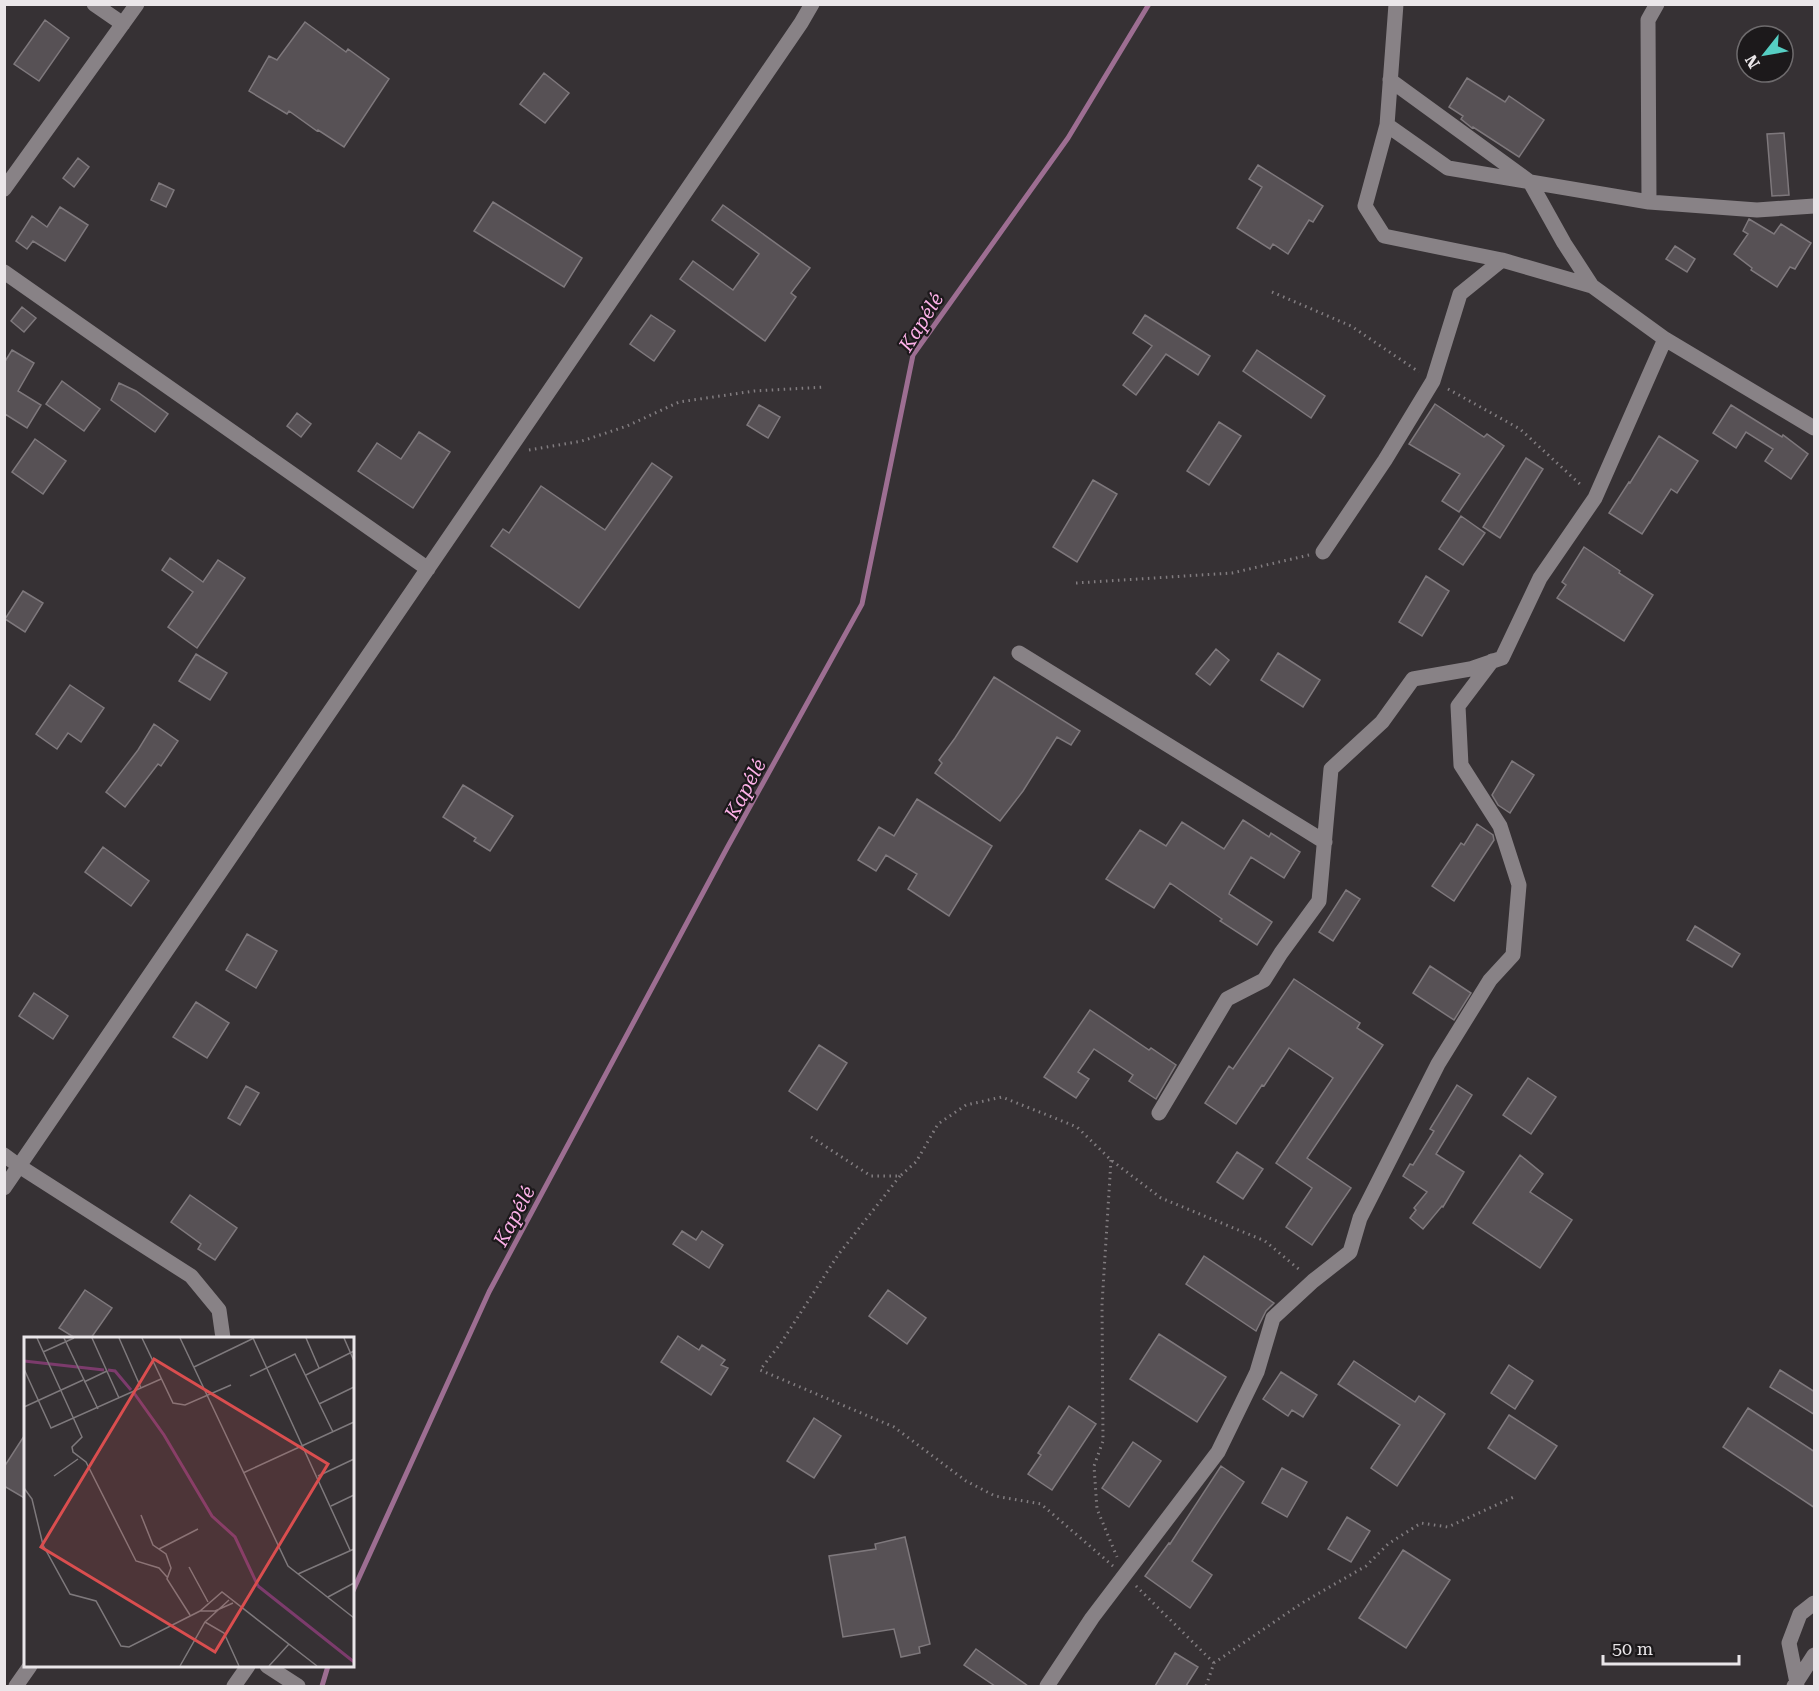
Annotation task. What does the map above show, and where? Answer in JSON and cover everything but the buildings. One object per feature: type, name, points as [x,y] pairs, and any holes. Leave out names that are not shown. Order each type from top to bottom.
[{"type":"street","points":[[94,4],[123,24]]},
{"type":"street","points":[[4,189],[137,4]]},
{"type":"street","points":[[4,1188],[788,43],[812,4]]},
{"type":"street","points":[[1396,4],[1388,125],[1365,206],[1384,236],[1502,260],[1592,286],[1665,339],[1815,428]]},
{"type":"street","points":[[1649,202],[1648,20],[1657,4]]},
{"type":"street","points":[[1390,80],[1530,182],[1564,243],[1592,286]]},
{"type":"street","points":[[1388,125],[1448,168],[1649,202],[1757,210],[1815,206]]},
{"type":"street","points":[[1323,552],[1385,460],[1433,381],[1460,294],[1502,260]]},
{"type":"street","points":[[4,273],[428,568]]},
{"type":"street","points":[[1159,1113],[1227,999],[1264,980],[1319,901],[1331,769],[1382,722],[1413,679],[1470,669],[1502,657],[1540,578],[1595,498],[1665,339]]},
{"type":"street","points":[[1019,653],[1325,842]]},
{"type":"street","points":[[1047,1686],[1092,1618],[1218,1452],[1257,1372],[1273,1318],[1313,1281],[1350,1252],[1360,1218],[1438,1064],[1490,980],[1513,955],[1519,885],[1500,826],[1461,765],[1458,706],[1492,661]]},
{"type":"street","points":[[4,1155],[191,1276],[219,1310],[223,1337]]},
{"type":"street","points":[[1796,1685],[1790,1643],[1800,1614],[1815,1603]]},
{"type":"street","points":[[1796,1685],[1815,1655]]},
{"type":"street","points":[[16,1686],[29,1667]]},
{"type":"street","points":[[234,1686],[247,1667]]},
{"type":"street","points":[[270,1667],[298,1686]]},
{"type":"path","points":[[506,454],[582,441],[627,426],[679,402],[754,391],[825,387]]},
{"type":"path","points":[[1076,583],[1232,573],[1323,552]]},
{"type":"path","points":[[1214,1663],[1124,1575],[1041,1504],[994,1496],[966,1481],[894,1427],[760,1370],[781,1343],[838,1255],[900,1176],[916,1162],[938,1124],[966,1105],[1002,1097],[1077,1127],[1111,1160],[1161,1198],[1265,1240],[1313,1281]]},
{"type":"path","points":[[811,1137],[871,1176],[900,1176]]},
{"type":"path","points":[[1111,1160],[1102,1304],[1103,1441],[1094,1466],[1097,1509],[1124,1575]]},
{"type":"path","points":[[1206,1686],[1214,1663],[1302,1603],[1366,1566],[1388,1544],[1420,1523],[1448,1527],[1516,1496]]},
{"type":"waterway","name":"Kapélé","points":[[354,1589],[489,1292],[727,848],[862,604],[913,355],[1068,138],[1149,4]]},
{"type":"waterway","name":"Kapélé","points":[[322,1686],[328,1667]]}]
